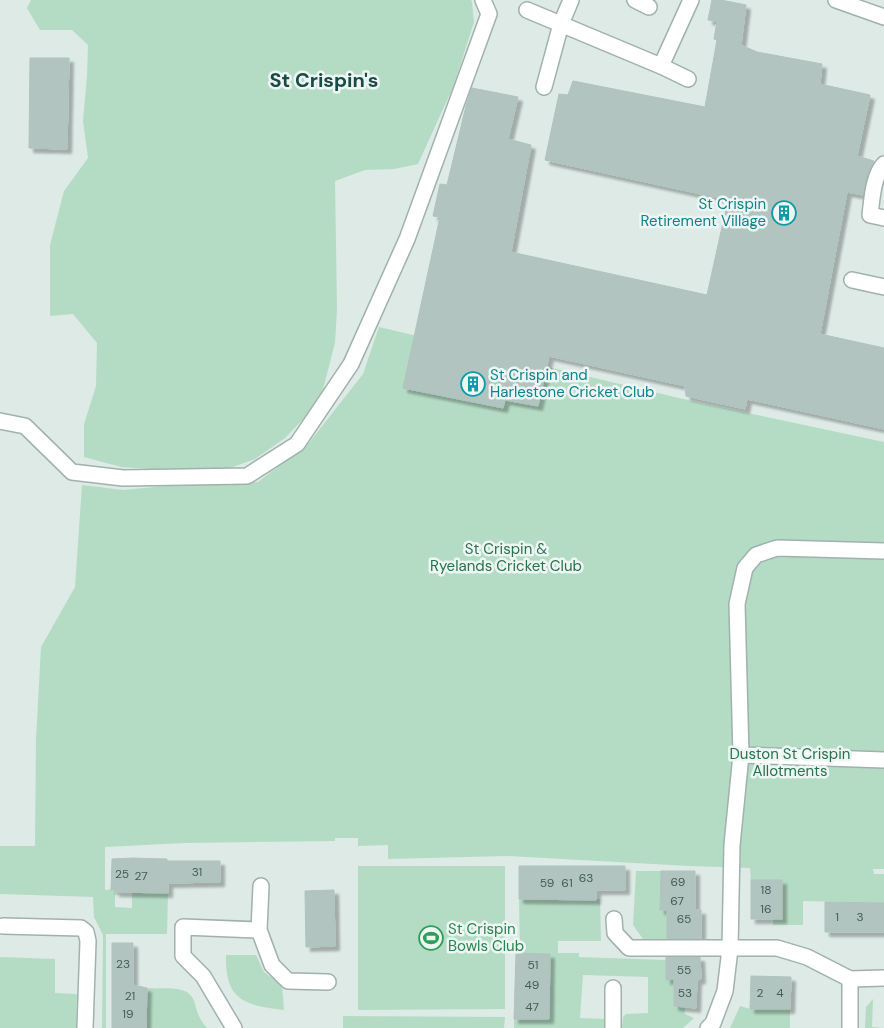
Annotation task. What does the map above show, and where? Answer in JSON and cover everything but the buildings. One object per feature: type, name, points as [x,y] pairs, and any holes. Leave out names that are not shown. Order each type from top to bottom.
[{"type":"street","points":[[0,421],[25,426],[72,472],[123,478],[247,476],[296,444],[351,364],[407,239],[489,14],[483,0]]},
{"type":"street","points":[[544,87],[561,24],[572,0]]},
{"type":"street","points":[[635,0],[649,7]]},
{"type":"street","points":[[661,66],[691,0]]},
{"type":"street","points":[[836,0],[865,5],[884,17]]},
{"type":"street","points":[[527,10],[688,79]]},
{"type":"street","points":[[884,164],[880,169],[875,185],[870,215],[884,218]]},
{"type":"street","points":[[852,280],[884,287]]},
{"type":"street","points":[[708,1028],[713,1023],[725,991],[730,949],[731,876],[741,755],[736,628],[739,590],[744,568],[756,555],[777,548],[884,551]]},
{"type":"street","points":[[741,755],[884,760]]},
{"type":"street","points":[[261,886],[259,930],[272,965],[288,981],[328,982]]},
{"type":"street","points":[[614,919],[615,932],[630,948],[777,948],[807,957],[850,979],[884,978]]},
{"type":"street","points":[[3,926],[81,928],[86,932],[88,941],[85,1028]]},
{"type":"street","points":[[234,1028],[203,976],[183,956],[183,927],[259,930]]},
{"type":"street","points":[[850,979],[850,1028]]},
{"type":"street","points":[[613,988],[613,1028]]},
{"type":"green space","points":[[31,0],[471,0],[472,2],[474,22],[454,85],[418,164],[394,169],[365,170],[335,181],[337,309],[335,343],[322,393],[309,413],[285,438],[255,459],[230,468],[152,469],[121,467],[84,457],[84,424],[96,386],[97,343],[73,314],[50,316],[50,245],[64,191],[88,158],[83,121],[88,45],[72,30],[40,30],[27,8]]},
{"type":"green space","points":[[379,327],[696,402],[884,442],[884,869],[873,869],[874,874],[884,874],[884,903],[803,901],[803,925],[773,925],[773,919],[782,919],[782,881],[751,880],[750,868],[507,856],[388,859],[388,845],[358,846],[358,838],[335,838],[335,841],[185,843],[105,847],[105,890],[115,889],[115,907],[132,908],[132,893],[168,893],[167,934],[106,934],[106,1028],[102,1028],[103,935],[94,917],[93,897],[0,894],[0,846],[35,846],[36,740],[41,647],[75,587],[82,485],[123,490],[175,485],[258,482],[308,444],[363,374]]},
{"type":"green space","name":"St Crispin Bowls Club","points":[[358,866],[505,866],[505,1009],[358,1010]]},
{"type":"green space","points":[[636,871],[661,871],[660,910],[667,910],[667,939],[643,939],[633,925]]},
{"type":"green space","points":[[519,899],[600,899],[601,941],[558,941],[558,953],[579,953],[579,957],[666,960],[666,979],[674,979],[674,1006],[685,1007],[685,1014],[694,1018],[683,1028],[622,1028],[623,1017],[626,1014],[648,1013],[648,977],[583,975],[580,1018],[604,1019],[604,1028],[514,1028],[514,1019],[549,1018],[550,954],[520,953]]},
{"type":"green space","points":[[226,955],[256,955],[264,972],[282,985],[284,1010],[258,1006],[240,998],[233,991],[229,982]]},
{"type":"green space","points":[[0,957],[55,959],[55,993],[77,994],[76,1028],[0,1028]]},
{"type":"green space","points":[[147,988],[175,989],[188,993],[192,997],[199,1016],[207,1028],[147,1028],[147,1023],[143,1023],[147,1004]]},
{"type":"green space","points":[[873,999],[872,1027],[884,1028],[865,1028],[866,1007]]},
{"type":"green space","points":[[740,1006],[750,1009],[790,1009],[790,1028],[730,1028]]},
{"type":"green space","points":[[343,1016],[505,1017],[504,1028],[343,1028]]},
{"type":"place","name":"St Crispin Retirement Village","points":[[784,213]]},
{"type":"place","name":"St Crispin and Harlestone Cricket Club","points":[[473,384]]},
{"type":"place","name":"St Crispin Bowls Club","points":[[431,938]]},
{"type":"district","name":"St Crispin's","points":[[324,80]]},
{"type":"park label","name":"St Crispin & Ryelands Cricket Club","points":[[506,558]]},
{"type":"park label","name":"Duston St Crispin Allotments","points":[[790,762]]}]
